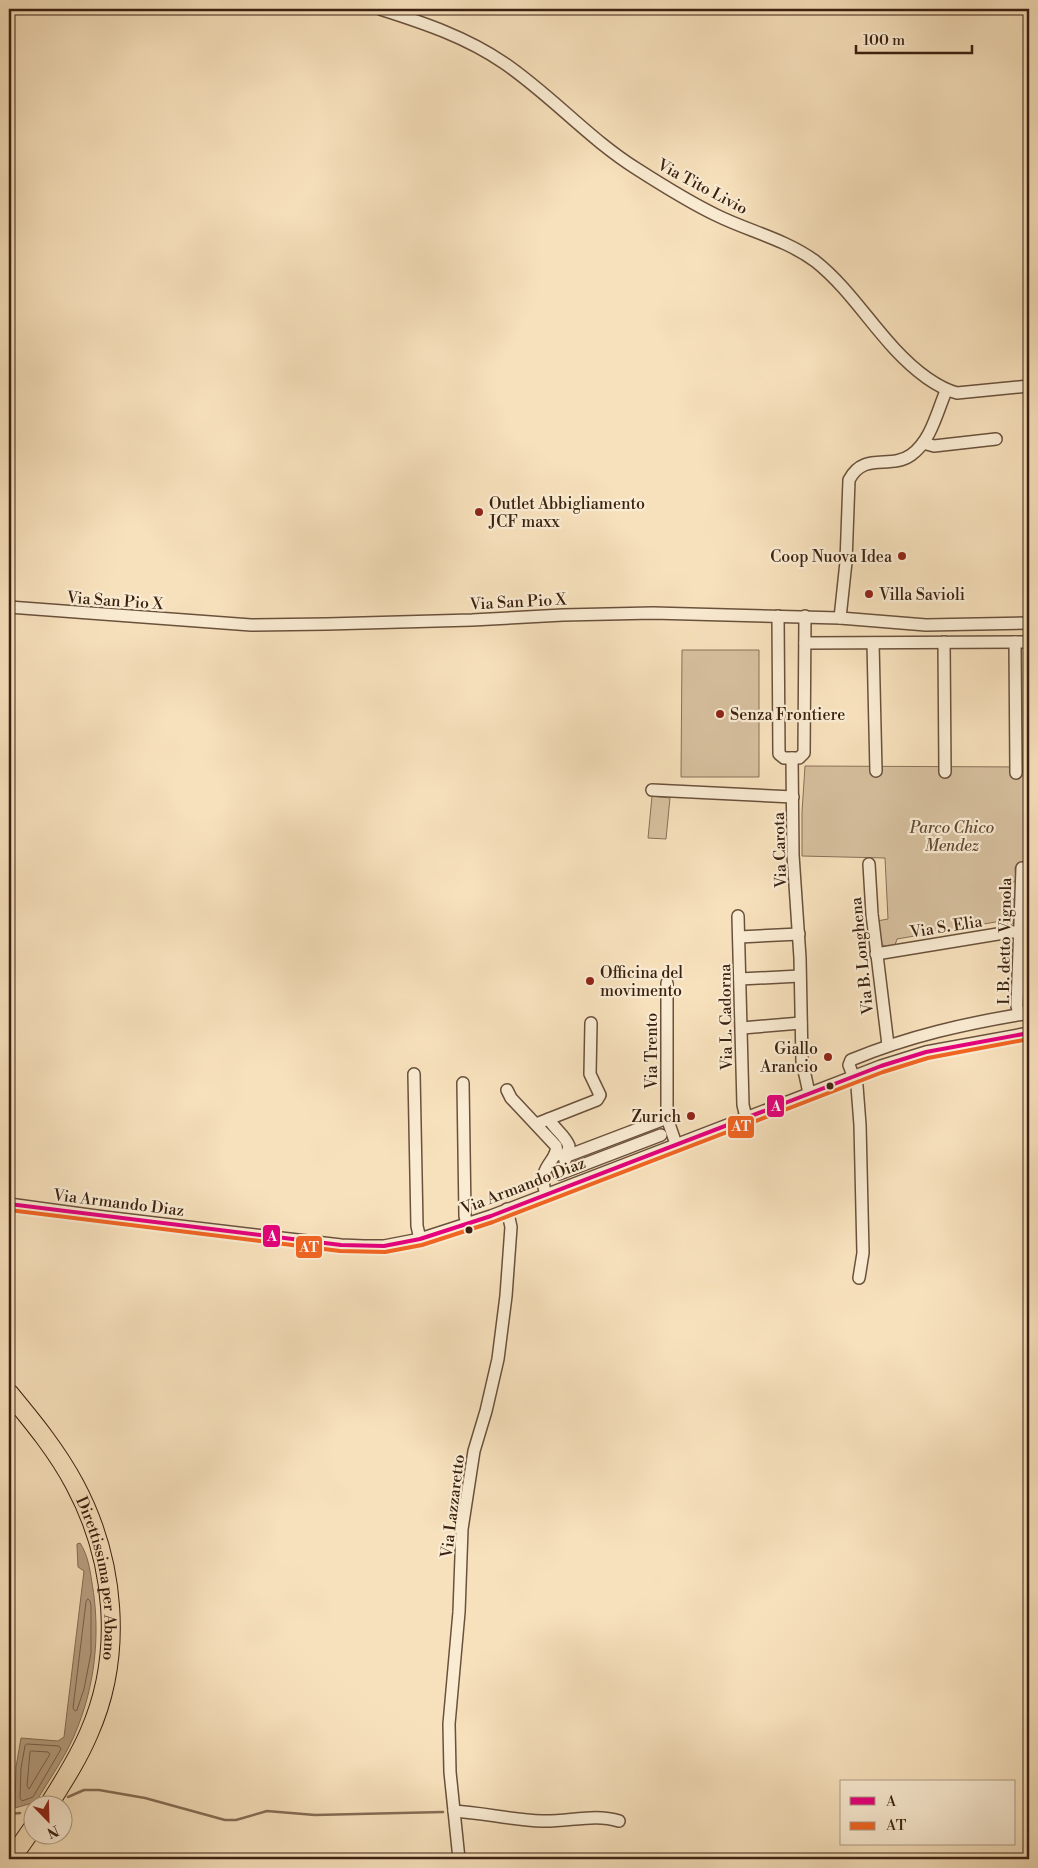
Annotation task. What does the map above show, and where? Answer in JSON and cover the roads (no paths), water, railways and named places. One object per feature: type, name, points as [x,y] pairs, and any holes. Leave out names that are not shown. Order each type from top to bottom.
[{"type":"highway","name":"Direttissima per Abano","points":[[9,1393],[43,1436],[78,1490],[98,1540],[109,1589],[110,1641],[107,1669],[99,1705],[90,1732],[78,1757],[54,1796]]},
{"type":"highway","points":[[11,1859],[22,1843]]},
{"type":"street","name":"Via Tito Livio","points":[[380,9],[460,37],[483,50],[506,64],[542,92],[572,120],[636,168],[715,215],[790,246],[813,260],[833,276],[897,353],[946,390]]},
{"type":"street","points":[[840,618],[846,562],[849,480],[856,469],[872,462],[900,460],[909,456],[923,443],[946,390],[957,393],[1029,386]]},
{"type":"street","points":[[923,443],[934,446],[996,439]]},
{"type":"street","name":"Via San Pio X","points":[[9,608],[261,625],[463,620],[600,613],[805,616],[926,625],[1029,623]]},
{"type":"street","points":[[778,616],[779,754],[784,758],[799,758],[804,752],[805,616]]},
{"type":"street","points":[[873,642],[876,771]]},
{"type":"street","points":[[944,642],[945,772]]},
{"type":"street","points":[[1015,642],[1016,773]]},
{"type":"street","points":[[805,643],[1029,642]]},
{"type":"street","name":"Via Carota","points":[[792,758],[793,855],[799,934],[802,1061],[809,1093]]},
{"type":"street","points":[[652,790],[793,797]]},
{"type":"street","name":"Via B. Longhena","points":[[868,864],[876,954],[888,1045]]},
{"type":"street","name":"I. B. detto Vignola","points":[[1022,868],[1020,932],[1024,951],[1017,1006],[1024,1013]]},
{"type":"street","name":"Via L. Cadorna","points":[[738,916],[743,1105],[746,1117]]},
{"type":"street","name":"Via S. Elia","points":[[876,954],[1010,932],[1020,932]]},
{"type":"street","points":[[739,938],[799,934]]},
{"type":"street","points":[[740,979],[800,976]]},
{"type":"street","name":"Via Trento","points":[[667,984],[667,1118]]},
{"type":"street","points":[[859,1278],[863,1253],[860,1125],[857,1086],[849,1065],[851,1060],[888,1045],[934,1031],[1024,1013]]},
{"type":"street","points":[[536,1124],[597,1100],[600,1095],[590,1074],[591,1023]]},
{"type":"street","points":[[742,1028],[801,1023]]},
{"type":"street","name":"Via Armando Diaz","points":[[9,1204],[104,1218],[341,1245],[384,1246],[420,1239],[507,1210],[672,1143],[926,1052],[1029,1033]]},
{"type":"street","points":[[414,1074],[417,1226],[420,1239]]},
{"type":"street","points":[[463,1083],[465,1216],[467,1224]]},
{"type":"street","points":[[507,1090],[511,1098],[556,1146],[557,1150],[544,1170],[543,1181],[546,1194]]},
{"type":"street","points":[[661,1135],[662,1127],[667,1118]]},
{"type":"street","points":[[667,1118],[672,1143]]},
{"type":"street","points":[[555,1154],[567,1156],[667,1118]]},
{"type":"street","points":[[550,1119],[552,1124],[567,1139],[570,1146],[559,1174],[560,1189]]},
{"type":"street","points":[[661,1135],[672,1143]]},
{"type":"street","points":[[559,1174],[661,1135]]},
{"type":"street","name":"Via Lazzaretto","points":[[459,1859],[450,1772],[449,1724],[459,1612],[462,1530],[474,1451],[486,1411],[498,1359],[506,1296],[511,1227],[507,1210]]},
{"type":"street","points":[[454,1811],[525,1820],[546,1821],[607,1817],[619,1821]]},
{"type":"water","points":[[80,1543],[85,1552],[95,1602],[96,1641],[87,1699],[70,1745],[40,1796],[22,1796],[22,1806],[15,1808],[16,1767],[21,1738],[58,1741],[64,1737],[84,1571],[78,1567],[77,1544]]},
{"type":"waterway","points":[[70,1796],[84,1790],[99,1790],[145,1798],[225,1820],[236,1820],[267,1811],[315,1815],[443,1812]]},
{"type":"waterway","points":[[9,1814],[20,1813]]},
{"type":"place","name":"Outlet Abbigliamento JCF maxx","points":[[479,512]]},
{"type":"place","name":"Coop Nuova Idea","points":[[902,556]]},
{"type":"place","name":"Villa Savioli","points":[[869,594]]},
{"type":"place","name":"Senza Frontiere","points":[[720,714]]},
{"type":"place","name":"Officina del movimento","points":[[590,981]]},
{"type":"place","name":"Giallo Arancio","points":[[828,1057]]},
{"type":"place","name":"Zurich","points":[[691,1116]]},
{"type":"park label","name":"Parco Chico Mendez","points":[[952,836]]}]
